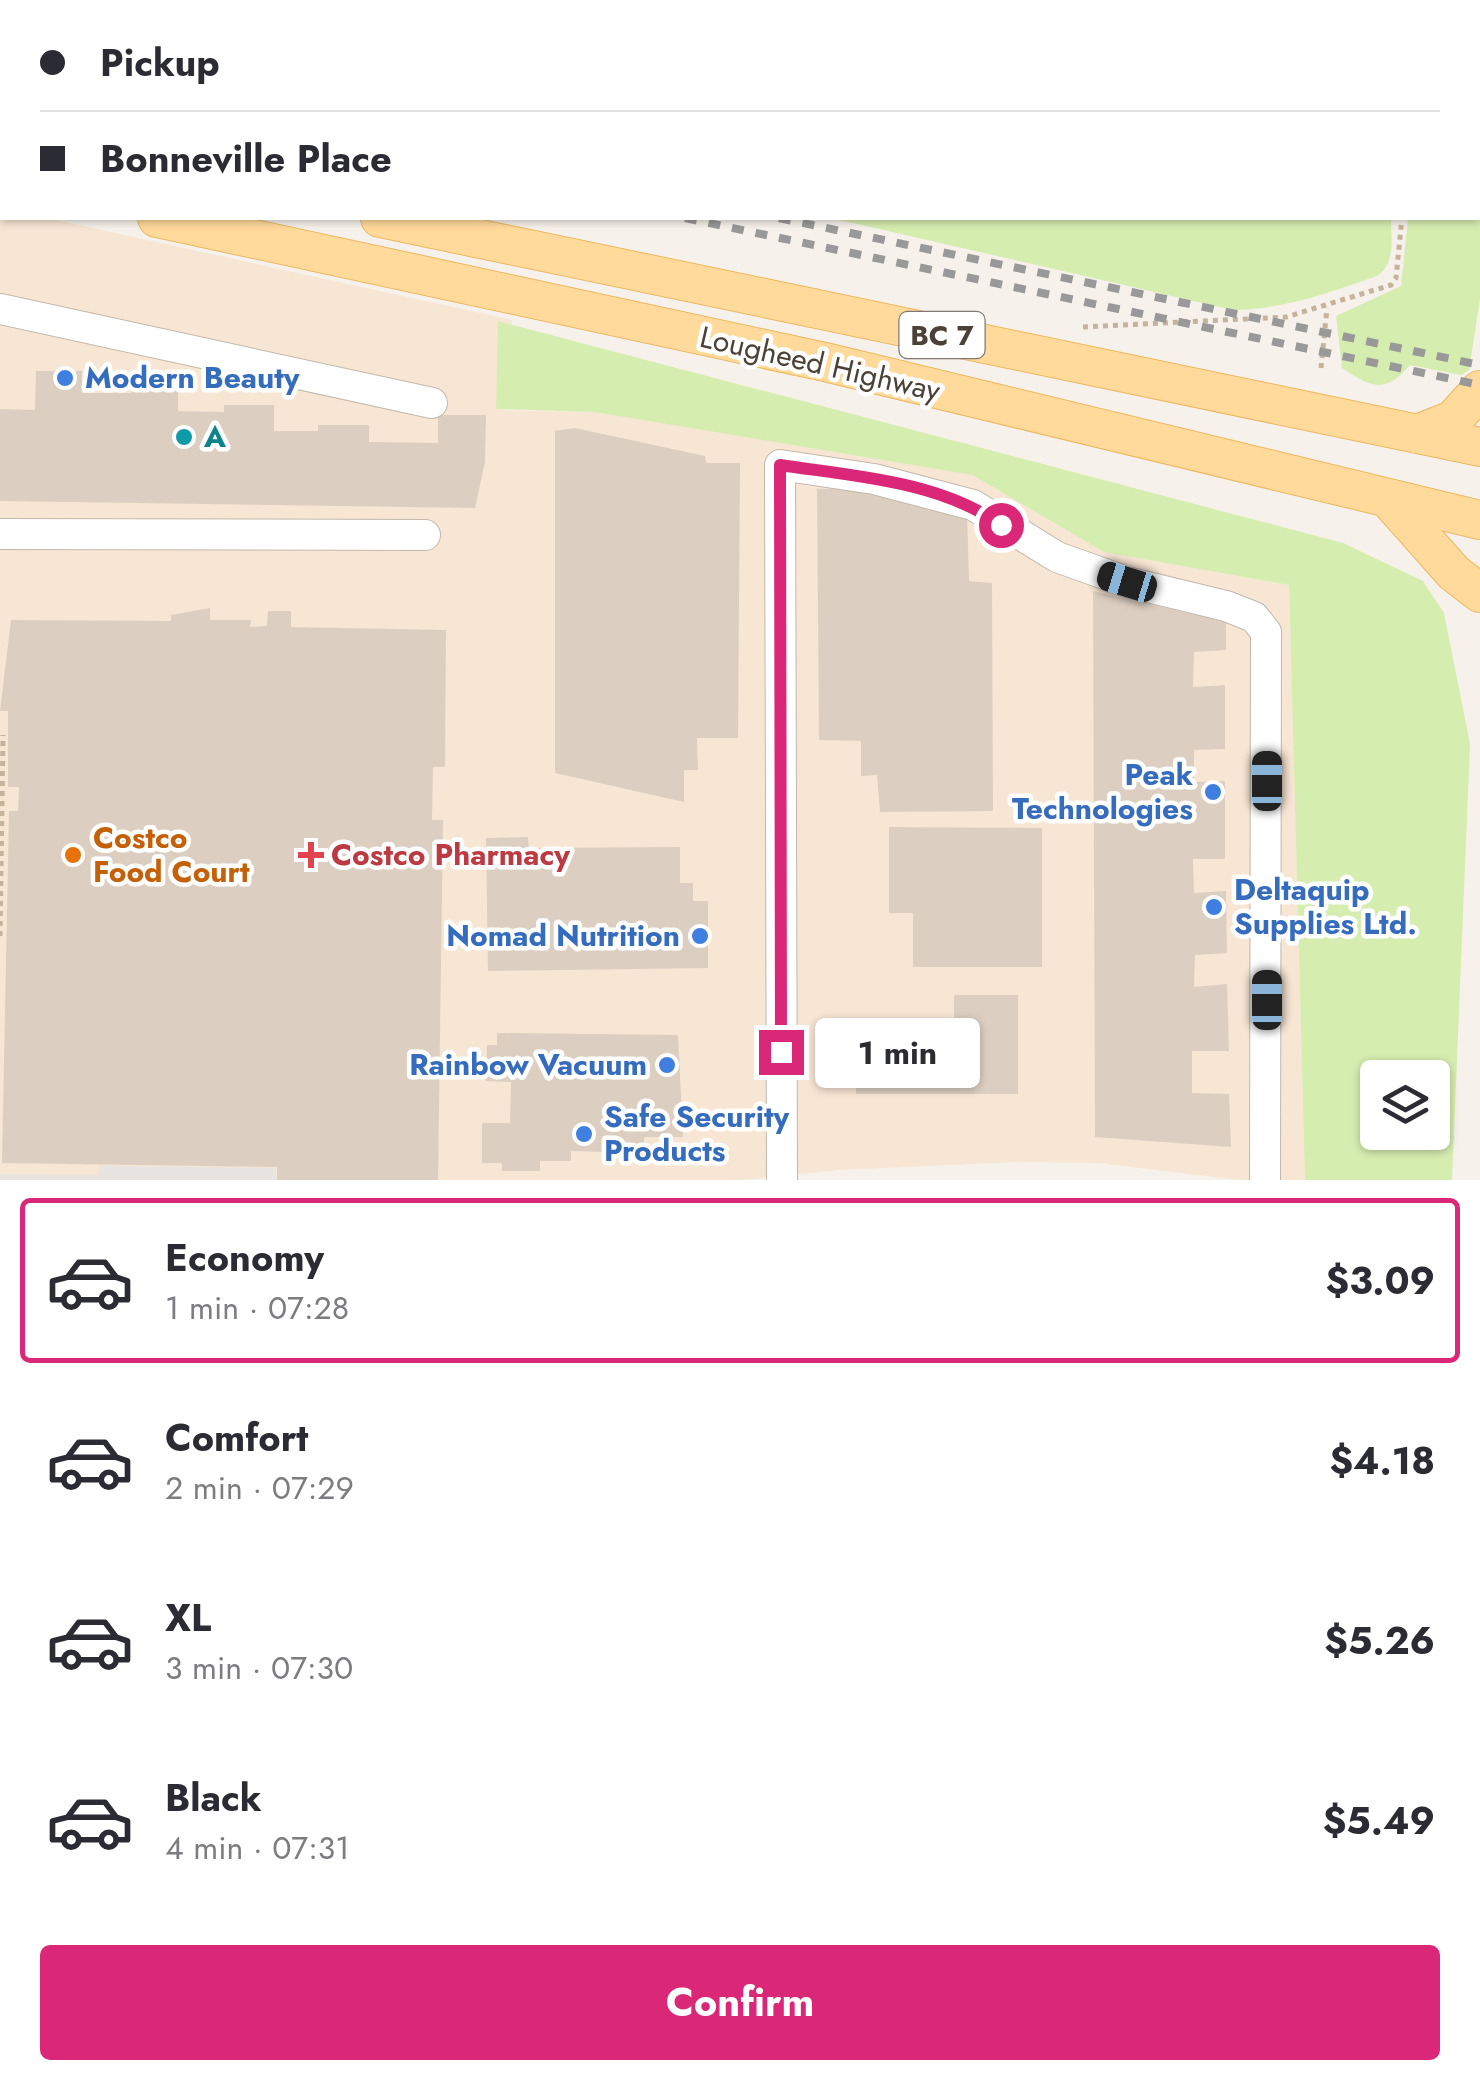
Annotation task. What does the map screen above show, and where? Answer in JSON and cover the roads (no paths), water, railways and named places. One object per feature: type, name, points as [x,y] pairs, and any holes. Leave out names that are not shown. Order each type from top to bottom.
[{"type":"main road","name":"Lougheed Highway","points":[[166,220],[825,362],[1480,520]]},
{"type":"main road","name":"Lougheed Highway","points":[[390,220],[1480,447]]},
{"type":"main road","points":[[1417,434],[1453,420],[1480,390]]},
{"type":"main road","points":[[1390,501],[1454,573],[1480,593]]},
{"type":"street","points":[[0,309],[432,402]]},
{"type":"street","points":[[782,1180],[780,465],[874,478],[973,506],[1032,546],[1088,570],[1254,617],[1266,632],[1265,1180]]},
{"type":"street","points":[[0,534],[426,535]]},
{"type":"railway","points":[[695,220],[1480,385]]},
{"type":"railway","points":[[789,220],[1480,365]]},
{"type":"place","name":"Modern Beauty","points":[[65,378]]},
{"type":"place","name":"A","points":[[184,437]]},
{"type":"place","name":"Peak Technologies","points":[[1213,792]]},
{"type":"place","name":"Costco Food Court","points":[[73,855]]},
{"type":"place","name":"Costco Pharmacy","points":[[311,855]]},
{"type":"place","name":"Deltaquip Supplies Ltd.","points":[[1214,907]]},
{"type":"place","name":"Nomad Nutrition","points":[[700,936]]},
{"type":"place","name":"Rainbow Vacuum","points":[[667,1065]]},
{"type":"place","name":"Safe Security Products","points":[[584,1134]]}]
